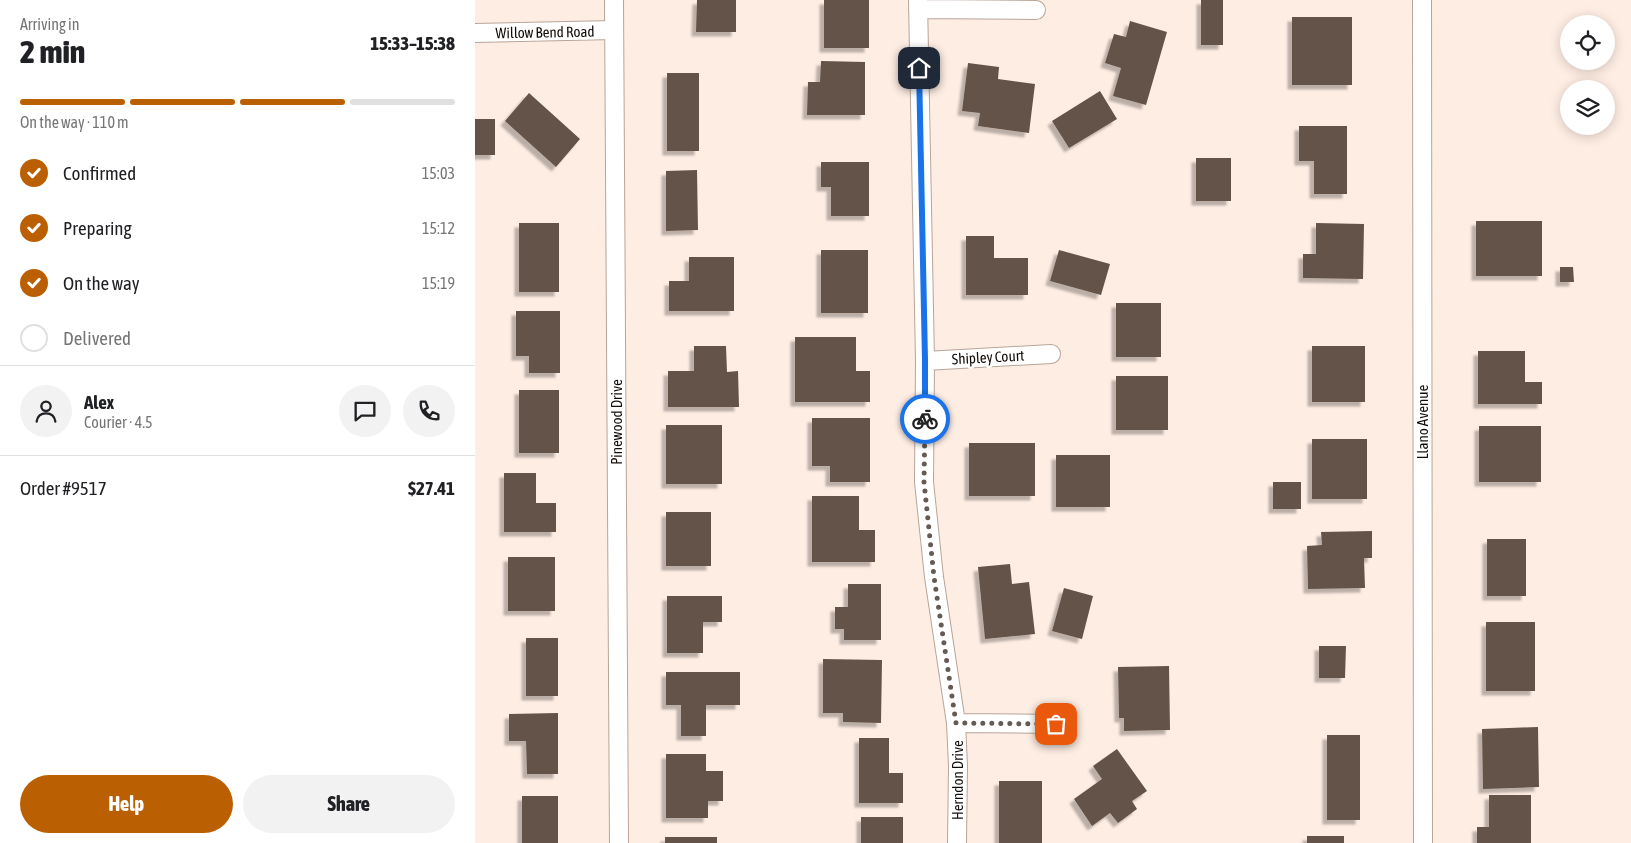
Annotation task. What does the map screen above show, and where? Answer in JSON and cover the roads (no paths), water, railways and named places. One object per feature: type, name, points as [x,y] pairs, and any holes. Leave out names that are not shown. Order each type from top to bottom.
[{"type":"street","name":"Pinewood Drive","points":[[614,0],[619,843]]},
{"type":"street","name":"Llano Avenue","points":[[1422,0],[1423,843]]},
{"type":"street","points":[[918,4],[1036,10]]},
{"type":"street","name":"Herndon Drive","points":[[918,4],[925,360],[924,482],[934,577],[956,723],[958,766],[957,843]]},
{"type":"street","name":"Willow Bend Road","points":[[475,33],[614,30]]},
{"type":"street","name":"Shipley Court","points":[[925,360],[1051,354]]},
{"type":"street","points":[[956,723],[1056,724]]}]
